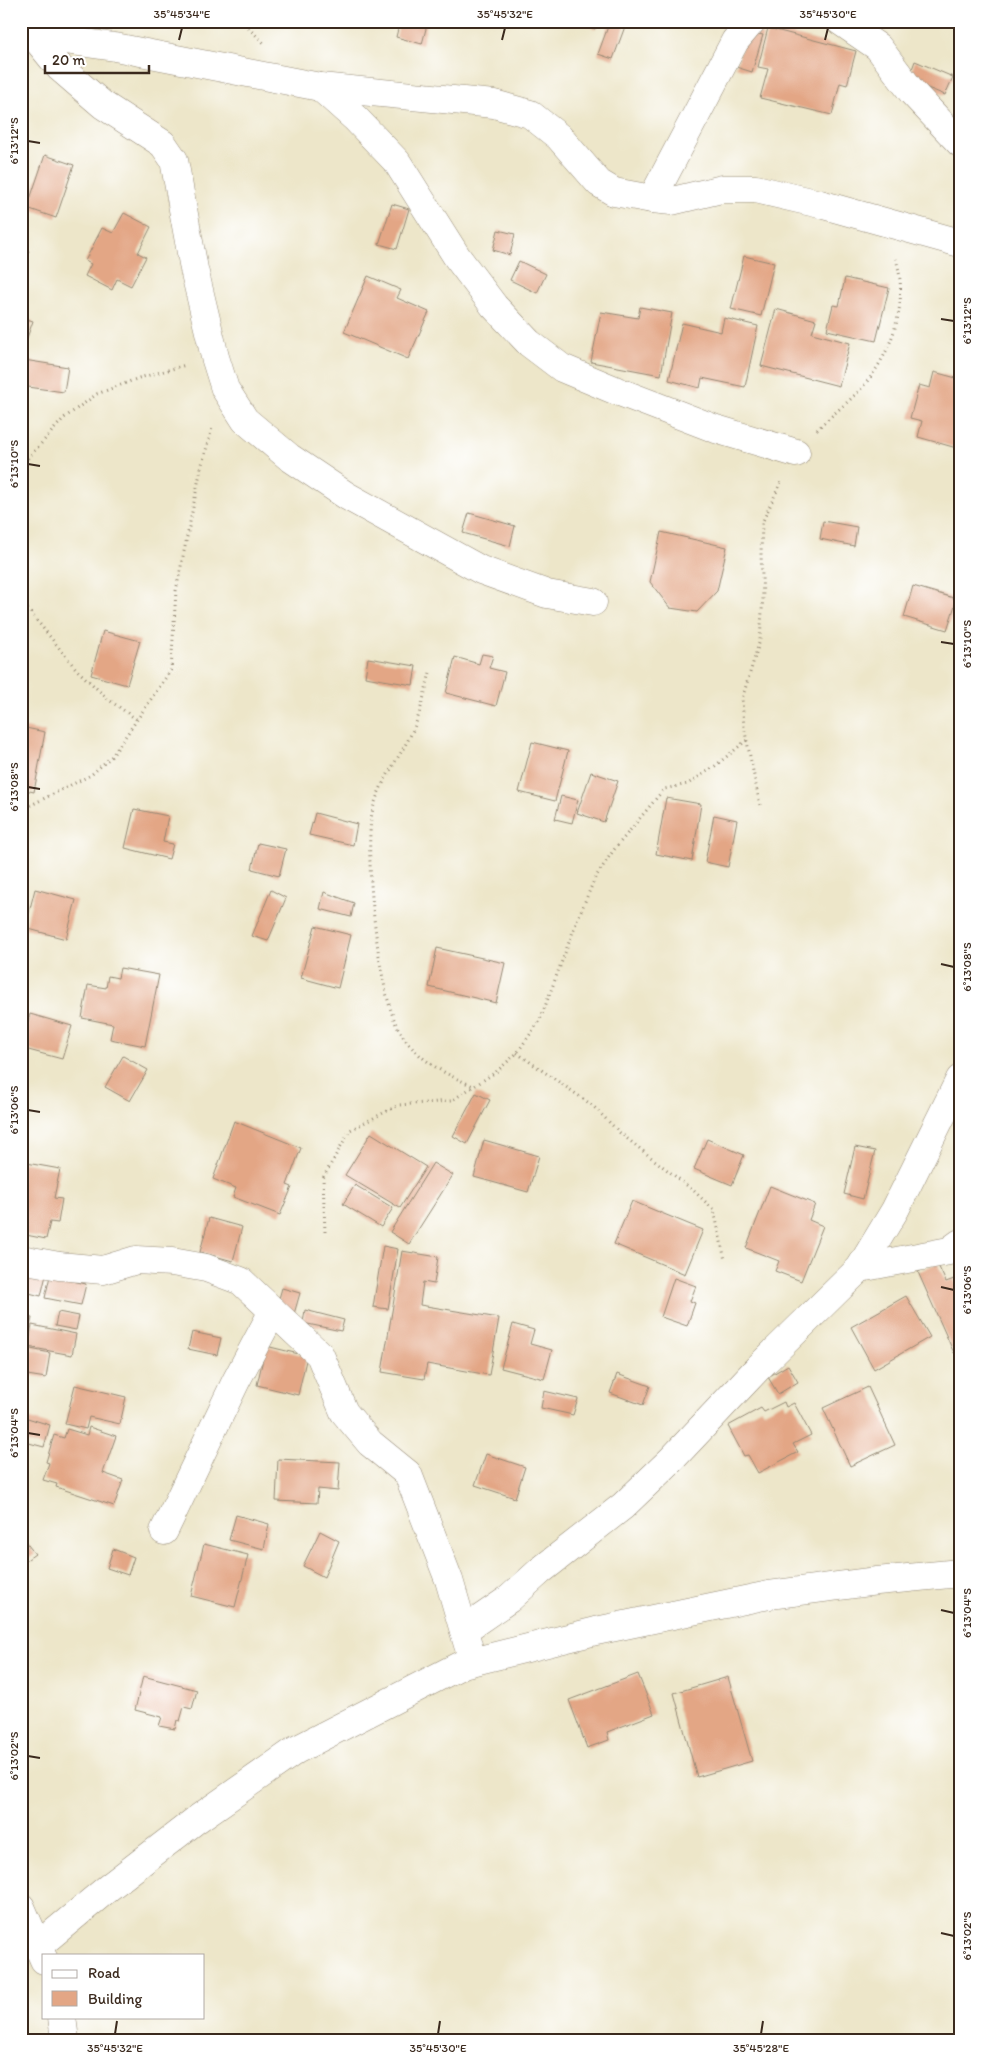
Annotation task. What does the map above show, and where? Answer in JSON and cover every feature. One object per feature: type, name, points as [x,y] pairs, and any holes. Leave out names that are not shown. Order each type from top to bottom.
[{"type":"street","points":[[652,199],[735,42],[752,21]]},
{"type":"street","points":[[840,21],[878,47],[912,92],[960,143]]},
{"type":"street","points":[[28,35],[115,47],[320,87],[494,104],[530,114],[559,137],[599,183],[614,192],[672,201],[722,190],[756,189],[960,243]]},
{"type":"street","points":[[28,35],[60,68],[103,105],[163,144],[174,160],[194,269],[215,357],[226,389],[245,420],[288,457],[347,496],[480,570],[547,594],[593,602]]},
{"type":"street","points":[[320,87],[356,119],[396,162],[457,256],[494,306],[529,343],[562,368],[617,391],[716,429],[796,453]]},
{"type":"street","points":[[464,1630],[509,1599],[540,1571],[623,1506],[671,1460],[758,1368],[860,1268],[896,1210],[960,1079]]},
{"type":"street","points":[[860,1268],[949,1251],[960,1243]]},
{"type":"street","points":[[21,1259],[59,1266],[103,1270],[136,1260],[172,1262],[206,1268],[241,1281],[320,1355],[344,1412],[370,1443],[408,1474],[449,1580],[473,1661]]},
{"type":"street","points":[[164,1530],[236,1381],[273,1311]]},
{"type":"street","points":[[21,1907],[41,1953],[108,1888],[182,1831],[296,1750],[463,1664],[596,1631],[769,1595],[877,1581],[960,1573]]},
{"type":"street","points":[[62,2018],[65,2040]]},
{"type":"path","points":[[760,805],[746,740],[742,699],[760,640],[763,597],[762,523],[772,498],[796,453],[822,424],[858,392],[881,359],[896,328],[902,296],[898,267],[885,222]]},
{"type":"path","points":[[21,466],[64,418],[97,394],[139,378],[215,357]]},
{"type":"path","points":[[21,810],[91,775],[112,756],[172,670],[176,591],[179,573],[201,468],[226,389]]},
{"type":"path","points":[[21,601],[77,670],[109,700],[136,719]]},
{"type":"path","points":[[430,673],[414,728],[381,784],[372,814],[370,859],[374,921],[389,1005],[399,1029],[426,1062],[444,1074],[474,1086]]},
{"type":"path","points":[[325,1232],[324,1178],[350,1130],[399,1105],[451,1100],[496,1072],[517,1053],[540,1020],[595,878],[613,851],[664,789],[688,784],[715,766],[746,740]]},
{"type":"path","points":[[517,1053],[592,1105],[620,1133],[694,1191],[714,1210],[724,1260]]},
{"type":"building","points":[[400,21],[428,21],[422,44],[396,37]]},
{"type":"building","points":[[578,21],[599,21],[595,29]]},
{"type":"building","points":[[610,21],[627,21],[613,59],[598,54]]},
{"type":"building","points":[[768,28],[856,51],[847,85],[840,83],[832,115],[760,98],[768,69],[758,67]]},
{"type":"building","points":[[746,31],[763,35],[752,72],[736,67]]},
{"type":"building","points":[[915,61],[953,77],[945,95],[908,80]]},
{"type":"building","points":[[45,155],[74,165],[56,218],[27,208]]},
{"type":"building","points":[[392,204],[409,209],[397,249],[379,244]]},
{"type":"building","points":[[124,213],[151,227],[138,253],[146,257],[131,286],[117,279],[112,290],[85,276],[91,264],[85,261],[102,228],[113,233]]},
{"type":"building","points":[[498,230],[515,234],[510,255],[493,250]]},
{"type":"building","points":[[21,247],[29,251],[21,265]]},
{"type":"building","points":[[744,256],[774,263],[761,316],[731,309]]},
{"type":"building","points":[[519,261],[546,274],[537,293],[510,280]]},
{"type":"building","points":[[368,276],[401,290],[397,298],[429,312],[408,359],[344,332]]},
{"type":"building","points":[[845,278],[889,288],[876,341],[827,330],[833,305],[839,306]]},
{"type":"building","points":[[640,307],[672,313],[661,375],[591,362],[601,312],[638,318]]},
{"type":"building","points":[[776,309],[816,320],[812,333],[850,343],[839,386],[761,366]]},
{"type":"building","points":[[21,317],[33,321],[23,349],[21,348]]},
{"type":"building","points":[[724,318],[758,326],[745,387],[702,378],[700,388],[669,380],[682,323],[721,332]]},
{"type":"building","points":[[24,360],[68,367],[64,392],[21,386]]},
{"type":"building","points":[[934,372],[960,379],[960,449],[918,437],[922,421],[910,418],[919,385],[930,388]]},
{"type":"building","points":[[469,513],[515,526],[510,546],[463,533]]},
{"type":"building","points":[[823,521],[857,527],[854,546],[820,539]]},
{"type":"building","points":[[661,532],[727,547],[717,591],[697,612],[670,608],[650,582]]},
{"type":"building","points":[[913,586],[957,599],[947,630],[904,617]]},
{"type":"building","points":[[103,631],[140,641],[127,685],[91,675]]},
{"type":"building","points":[[482,654],[493,656],[489,668],[505,672],[496,706],[446,693],[455,657],[479,664]]},
{"type":"building","points":[[368,658],[416,666],[413,685],[365,677]]},
{"type":"building","points":[[21,727],[45,732],[34,792],[21,789]]},
{"type":"building","points":[[532,742],[568,751],[555,801],[519,792]]},
{"type":"building","points":[[591,772],[618,781],[604,822],[577,813]]},
{"type":"building","points":[[561,796],[578,800],[572,823],[555,819]]},
{"type":"building","points":[[666,798],[701,804],[692,861],[656,854]]},
{"type":"building","points":[[134,809],[168,816],[163,842],[173,844],[169,859],[125,848]]},
{"type":"building","points":[[315,813],[357,824],[353,845],[309,835]]},
{"type":"building","points":[[714,815],[737,820],[728,867],[705,862]]},
{"type":"building","points":[[258,843],[286,849],[279,876],[252,869]]},
{"type":"building","points":[[35,889],[76,900],[66,939],[25,928]]},
{"type":"building","points":[[271,890],[286,898],[268,941],[252,936]]},
{"type":"building","points":[[324,892],[354,903],[351,917],[320,909]]},
{"type":"building","points":[[315,926],[351,935],[338,988],[301,978]]},
{"type":"building","points":[[437,948],[505,963],[496,1003],[429,987]]},
{"type":"building","points":[[120,968],[159,975],[145,1046],[110,1039],[113,1024],[82,1018],[88,985],[106,988],[108,976],[118,978]]},
{"type":"building","points":[[30,1014],[72,1026],[62,1059],[21,1048]]},
{"type":"building","points":[[123,1056],[148,1070],[130,1101],[105,1087]]},
{"type":"building","points":[[476,1093],[490,1100],[467,1144],[453,1136]]},
{"type":"building","points":[[234,1121],[301,1148],[287,1185],[292,1187],[280,1215],[233,1197],[236,1188],[213,1179]]},
{"type":"building","points":[[371,1133],[426,1167],[400,1208],[345,1175]]},
{"type":"building","points":[[707,1139],[744,1155],[732,1185],[694,1169]]},
{"type":"building","points":[[484,1140],[539,1156],[528,1192],[474,1177]]},
{"type":"building","points":[[855,1147],[875,1151],[863,1199],[844,1194]]},
{"type":"building","points":[[21,1162],[60,1169],[54,1198],[62,1199],[58,1223],[50,1222],[46,1239],[21,1234]]},
{"type":"building","points":[[433,1163],[453,1175],[409,1244],[390,1232]]},
{"type":"building","points":[[355,1185],[393,1208],[381,1227],[343,1204]]},
{"type":"building","points":[[770,1186],[815,1204],[809,1220],[823,1226],[801,1281],[775,1271],[779,1261],[746,1248]]},
{"type":"building","points":[[632,1201],[703,1230],[685,1274],[614,1244]]},
{"type":"building","points":[[209,1218],[242,1227],[233,1261],[200,1252]]},
{"type":"building","points":[[383,1246],[398,1249],[388,1309],[373,1307]]},
{"type":"building","points":[[402,1251],[438,1257],[434,1284],[423,1282],[420,1305],[499,1318],[489,1375],[427,1364],[424,1379],[382,1372]]},
{"type":"building","points":[[937,1263],[946,1282],[954,1279],[960,1293],[960,1351],[954,1353],[918,1272]]},
{"type":"building","points":[[21,1269],[46,1275],[41,1296],[21,1291]]},
{"type":"building","points":[[50,1276],[86,1284],[81,1305],[45,1298]]},
{"type":"building","points":[[674,1278],[696,1286],[690,1301],[695,1303],[687,1326],[661,1317]]},
{"type":"building","points":[[282,1288],[300,1293],[294,1314],[276,1309]]},
{"type":"building","points":[[906,1296],[930,1337],[874,1369],[851,1327]]},
{"type":"building","points":[[305,1310],[344,1320],[341,1331],[303,1323]]},
{"type":"building","points":[[58,1312],[79,1316],[76,1330],[55,1326]]},
{"type":"building","points":[[21,1316],[32,1318],[26,1344],[21,1343]]},
{"type":"building","points":[[513,1324],[534,1330],[530,1344],[552,1350],[544,1379],[501,1368]]},
{"type":"building","points":[[32,1325],[76,1334],[72,1355],[28,1347]]},
{"type":"building","points":[[192,1332],[221,1338],[217,1355],[188,1349]]},
{"type":"building","points":[[266,1346],[307,1356],[298,1395],[257,1385]]},
{"type":"building","points":[[21,1347],[50,1353],[46,1378],[21,1374]]},
{"type":"building","points":[[788,1365],[798,1382],[778,1394],[768,1377]]},
{"type":"building","points":[[617,1374],[650,1386],[643,1405],[610,1393]]},
{"type":"building","points":[[75,1385],[126,1397],[120,1424],[89,1417],[86,1429],[65,1424]]},
{"type":"building","points":[[868,1387],[895,1445],[850,1466],[823,1408]]},
{"type":"building","points":[[544,1391],[578,1399],[573,1415],[541,1408]]},
{"type":"building","points":[[784,1402],[786,1407],[794,1403],[811,1435],[793,1444],[798,1452],[758,1473],[748,1455],[744,1456],[728,1426],[761,1408],[764,1412]]},
{"type":"building","points":[[21,1416],[50,1425],[44,1447],[25,1442],[22,1455]]},
{"type":"building","points":[[89,1427],[116,1436],[103,1473],[123,1480],[114,1506],[56,1487],[57,1484],[43,1480],[49,1463],[46,1462],[54,1435],[64,1438],[67,1429],[87,1435]]},
{"type":"building","points":[[486,1454],[525,1467],[515,1498],[475,1485]]},
{"type":"building","points":[[278,1459],[340,1462],[338,1491],[318,1489],[317,1503],[276,1501]]},
{"type":"building","points":[[236,1515],[269,1524],[264,1549],[229,1540]]},
{"type":"building","points":[[320,1531],[339,1541],[324,1577],[303,1566]]},
{"type":"building","points":[[21,1536],[35,1554],[21,1564]]},
{"type":"building","points":[[204,1544],[248,1555],[235,1607],[191,1596]]},
{"type":"building","points":[[113,1549],[134,1557],[128,1575],[107,1568]]},
{"type":"building","points":[[638,1674],[654,1714],[607,1732],[609,1740],[587,1748],[569,1700]]},
{"type":"building","points":[[143,1676],[197,1690],[192,1709],[184,1707],[180,1721],[177,1720],[175,1729],[159,1726],[162,1717],[135,1710]]},
{"type":"building","points":[[728,1677],[752,1761],[697,1777],[674,1693]]}]
